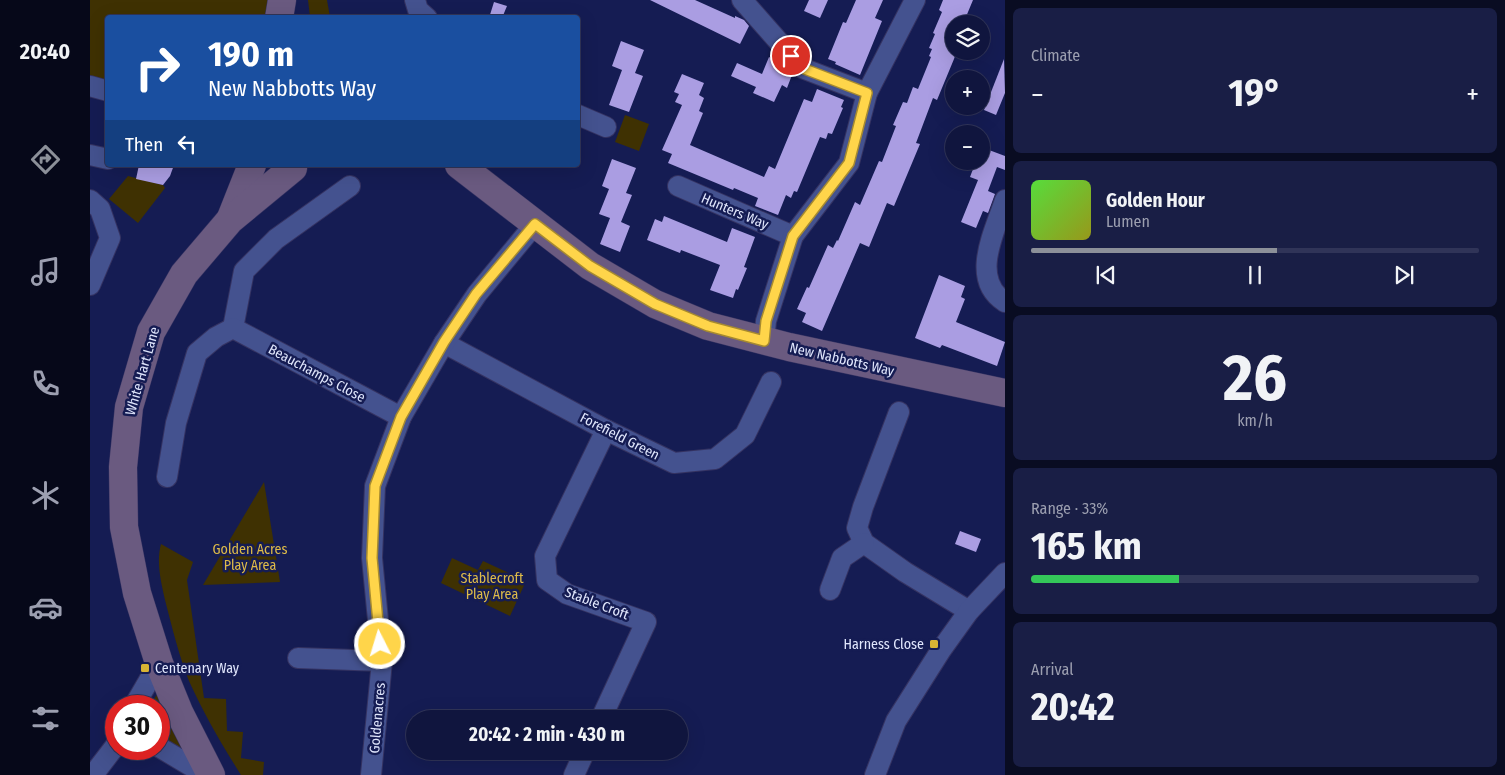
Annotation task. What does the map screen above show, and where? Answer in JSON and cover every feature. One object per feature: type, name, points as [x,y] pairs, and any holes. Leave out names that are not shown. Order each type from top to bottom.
[{"type":"street","points":[[280,15],[282,0]]},
{"type":"street","points":[[290,0],[291,15]]},
{"type":"street","points":[[415,0],[418,10],[424,15]]},
{"type":"street","points":[[742,0],[802,68],[867,93]]},
{"type":"street","points":[[764,341],[766,321],[793,236],[849,163],[867,93],[915,0]]},
{"type":"street","points":[[90,86],[105,90]]},
{"type":"street","points":[[580,116],[606,127]]},
{"type":"street","points":[[90,156],[105,158]]},
{"type":"street","name":"White Hart Lane","points":[[230,220],[251,167]]},
{"type":"street","name":"White Hart Lane","points":[[211,775],[179,712],[159,663],[137,593],[124,527],[123,467],[130,406],[151,332],[184,274],[230,220],[291,167]]},
{"type":"street","name":"New Nabbotts Way","points":[[461,167],[590,266],[655,304],[708,326],[764,341],[1005,393]]},
{"type":"street","points":[[168,477],[176,423],[197,353],[216,337],[233,328],[244,271],[276,239],[350,186]]},
{"type":"street","name":"Hunters Way","points":[[678,186],[793,236]]},
{"type":"street","points":[[90,200],[100,209],[110,238],[90,285]]},
{"type":"street","points":[[1005,200],[987,254],[986,278],[998,298],[1005,302]]},
{"type":"street","name":"Goldenacres","points":[[371,775],[382,661],[372,558],[375,486],[401,417],[444,342],[476,294],[535,224]]},
{"type":"street","name":"Beauchamps Close","points":[[233,328],[401,417]]},
{"type":"street","name":"Forefield Green","points":[[444,342],[606,430],[674,463],[715,459],[745,435],[771,382]]},
{"type":"street","points":[[899,412],[862,507],[857,528],[864,543],[905,572],[969,612]]},
{"type":"street","name":"Stable Croft","points":[[605,710],[646,622],[566,594],[547,580],[545,556],[606,430]]},
{"type":"street","points":[[830,590],[842,558],[864,543]]},
{"type":"street","points":[[875,775],[896,720],[941,650],[969,612],[1005,573]]},
{"type":"street","points":[[298,658],[382,661]]},
{"type":"street","points":[[140,695],[159,663]]},
{"type":"street","points":[[170,754],[206,775]]},
{"type":"street","points":[[93,775],[105,759]]},
{"type":"street","points":[[574,775],[581,760]]},
{"type":"green space","points":[[90,0],[274,0],[271,15],[105,15],[105,86],[90,82]]},
{"type":"green space","points":[[308,0],[327,0],[330,15],[310,15]]},
{"type":"green space","points":[[625,115],[649,124],[639,151],[615,142]]},
{"type":"green space","points":[[128,176],[163,185],[165,188],[138,223],[109,199]]},
{"type":"green space","name":"Golden Acres Play Area","points":[[264,482],[280,582],[203,585]]},
{"type":"green space","points":[[161,544],[193,562],[187,580],[204,698],[226,699],[227,731],[243,732],[241,758],[264,762],[263,775],[241,775],[189,681],[176,641],[162,586],[159,565]]},
{"type":"green space","name":"Stablecroft Play Area","points":[[452,558],[478,570],[483,561],[526,581],[510,616],[441,583]]},
{"type":"green space","points":[[163,686],[167,695],[157,695]]},
{"type":"green space","points":[[170,700],[199,759],[170,747]]},
{"type":"building","points":[[650,0],[695,0],[735,18],[735,16],[744,20],[749,26],[740,44]]},
{"type":"building","points":[[809,0],[828,0],[820,18],[804,11]]},
{"type":"building","points":[[856,0],[883,0],[875,18],[882,21],[860,75],[828,59],[843,22],[846,23]]},
{"type":"building","points":[[943,0],[973,0],[967,15],[945,15],[945,60],[954,60],[949,70],[945,70],[945,81],[937,100],[933,98],[916,143],[920,144],[894,206],[887,203],[869,247],[860,243],[822,331],[802,322],[806,313],[797,309],[807,287],[809,288],[828,245],[833,248],[838,241],[855,202],[860,205],[879,161],[882,162],[896,126],[893,125],[903,102],[907,103],[913,87],[918,89],[931,57],[929,56],[932,49],[929,48],[942,12],[939,10]]},
{"type":"building","points":[[494,2],[507,6],[503,15],[490,15]]},
{"type":"building","points":[[621,41],[644,50],[635,73],[643,76],[629,112],[609,105],[622,70],[612,66]]},
{"type":"building","points":[[769,57],[777,61],[778,59],[792,75],[787,88],[782,85],[774,102],[753,93],[756,87],[731,76],[737,63],[762,74]]},
{"type":"building","points":[[1004,59],[1005,93],[996,115],[990,112],[990,95]]},
{"type":"building","points":[[682,74],[704,83],[699,95],[704,98],[699,111],[703,113],[690,145],[764,177],[769,166],[775,169],[804,99],[812,102],[817,89],[844,100],[841,107],[843,108],[832,134],[828,133],[826,139],[820,137],[797,192],[794,191],[791,198],[786,195],[778,215],[755,206],[758,198],[734,188],[733,190],[668,163],[672,154],[662,150],[682,105],[675,102],[679,94],[674,92]]},
{"type":"building","points":[[990,150],[1005,156],[1005,170],[997,167],[988,191],[995,194],[988,213],[983,211],[976,228],[961,222],[978,180],[970,177],[973,170],[990,170]]},
{"type":"building","points":[[612,159],[636,168],[626,193],[632,195],[621,222],[630,226],[620,252],[600,244],[610,218],[599,214],[609,189],[602,186]]},
{"type":"building","points":[[139,167],[173,167],[170,176],[163,185],[136,179]]},
{"type":"building","points":[[664,216],[727,242],[732,228],[755,237],[744,267],[747,268],[733,298],[710,290],[720,265],[681,250],[680,253],[647,240],[655,219],[662,222]]},
{"type":"building","points":[[939,275],[965,286],[961,297],[965,299],[956,322],[1005,342],[997,366],[942,345],[940,348],[915,338]]},
{"type":"building","points":[[960,531],[981,539],[976,552],[955,544]]},
{"type":"place","name":"Harness Close","points":[[934,644]]},
{"type":"place","name":"Centenary Way","points":[[145,668]]},
{"type":"route","points":[[380,644],[372,558],[375,486],[401,417],[444,342],[476,294],[535,224],[590,266],[655,304],[708,326],[764,341],[766,321],[793,236],[849,163],[867,93],[802,68],[791,56]]}]
